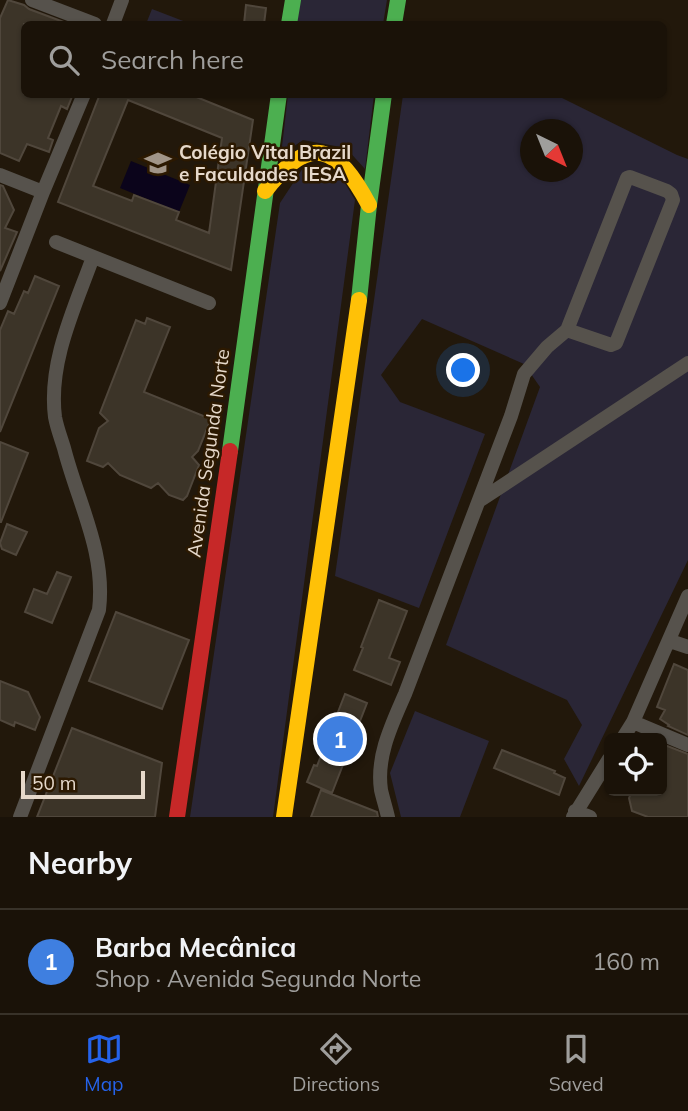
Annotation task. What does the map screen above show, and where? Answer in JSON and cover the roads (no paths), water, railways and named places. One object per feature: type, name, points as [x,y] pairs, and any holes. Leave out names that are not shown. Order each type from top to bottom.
[{"type":"main road","points":[[290,21],[293,0]]},
{"type":"main road","points":[[394,21],[398,0]]},
{"type":"main road","name":"Avenida Segunda Norte","points":[[177,817],[278,98]]},
{"type":"main road","points":[[284,817],[359,298],[383,98]]},
{"type":"main road","points":[[265,191],[279,172],[295,158],[310,153],[326,153],[340,161],[369,205]]},
{"type":"street","points":[[32,0],[87,21]]},
{"type":"street","points":[[114,21],[122,0]]},
{"type":"street","points":[[0,303],[4,281],[82,98]]},
{"type":"street","points":[[0,174],[43,192]]},
{"type":"street","points":[[388,817],[381,789],[387,740],[511,416],[524,374],[547,347],[567,330],[626,180],[630,177],[667,191],[673,200],[615,342],[611,345],[567,330]]},
{"type":"street","points":[[56,242],[209,303]]},
{"type":"street","points":[[20,817],[99,610],[101,590],[95,545],[55,418],[54,386],[58,360],[69,323],[93,257]]},
{"type":"street","points":[[479,501],[688,363]]},
{"type":"street","points":[[626,733],[688,596]]},
{"type":"street","points":[[670,640],[688,647]]},
{"type":"street","points":[[633,722],[688,745]]},
{"type":"street","points":[[590,817],[574,814],[604,767]]},
{"type":"place","name":"Colégio Vital Brazil e Faculdades IESA","points":[[158,163]]},
{"type":"place","name":"Barba Mecânica","points":[[340,739]]}]
